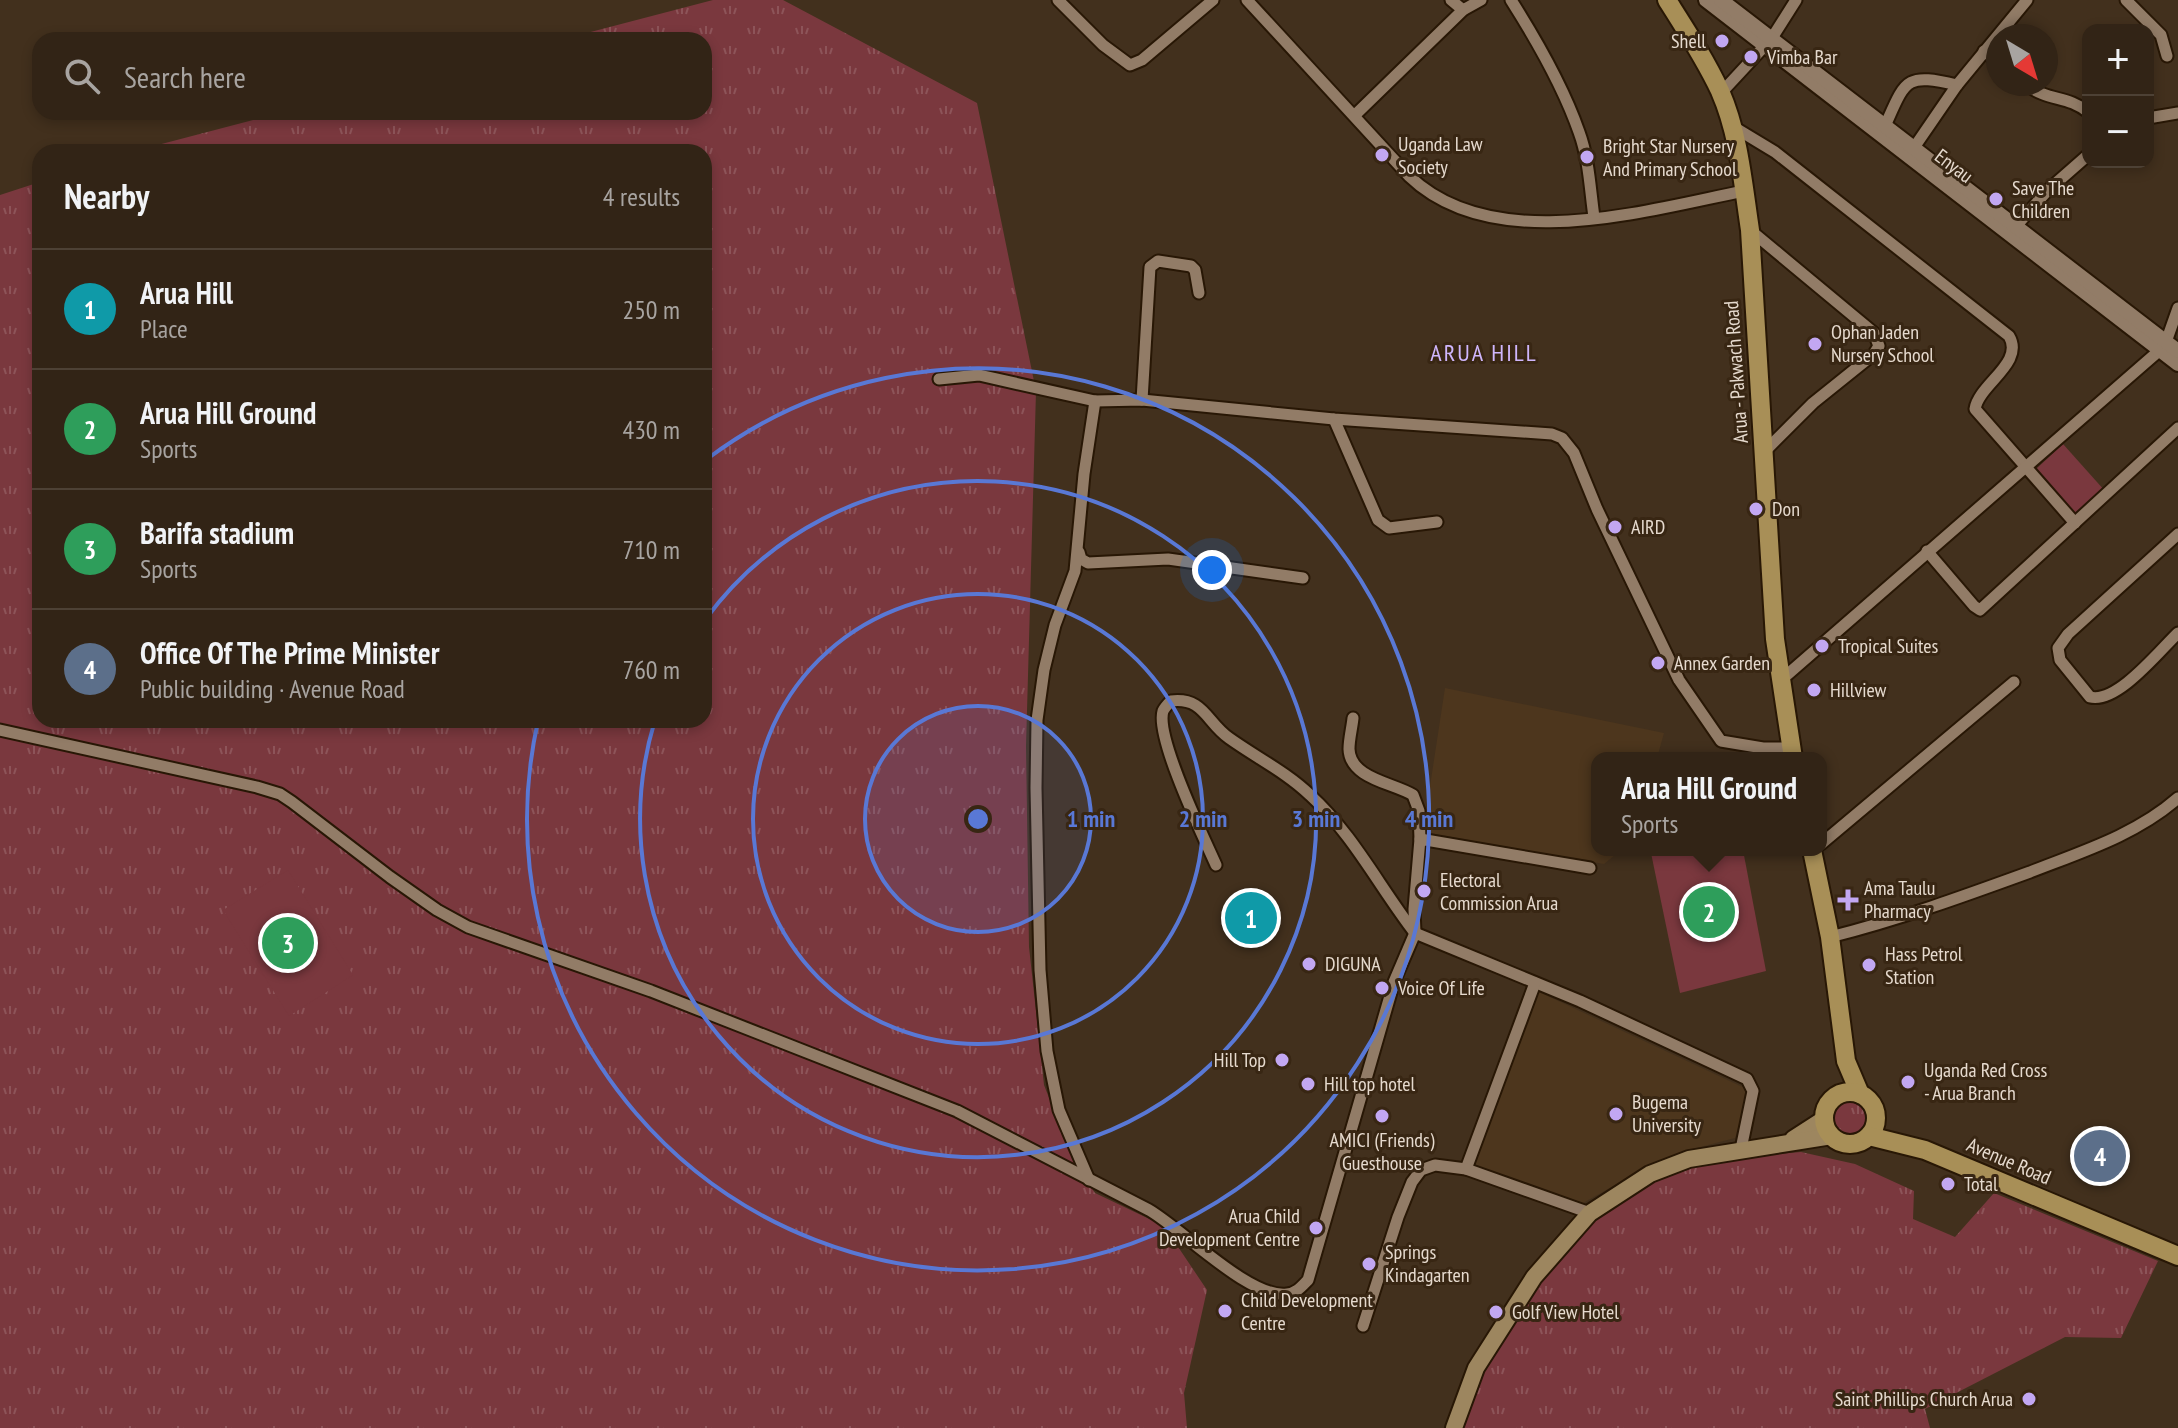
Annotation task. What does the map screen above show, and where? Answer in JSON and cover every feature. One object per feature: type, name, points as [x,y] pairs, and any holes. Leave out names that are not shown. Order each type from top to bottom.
[{"type":"main road","name":"Arua - Pakwach Road","points":[[1667,0],[1721,93],[1732,126],[1744,191],[1750,230],[1779,675],[1792,752]]},
{"type":"main road","points":[[1815,856],[1830,937],[1846,1061],[1860,1094],[1870,1102],[1876,1113],[1875,1125],[1869,1136],[1853,1144],[1841,1143],[1828,1128],[1827,1107],[1834,1098],[1846,1061]]},
{"type":"main road","points":[[1834,1098],[1847,1093],[1860,1094]]},
{"type":"main road","name":"Avenue Road","points":[[1876,1113],[1911,1144]]},
{"type":"main road","points":[[1454,1428],[1471,1379],[1483,1356],[1534,1277],[1590,1213],[1650,1174],[1689,1159],[1788,1141],[1828,1128]]},
{"type":"main road","name":"Avenue Road","points":[[1869,1136],[1911,1144],[2178,1256]]},
{"type":"street","points":[[1058,0],[1103,45],[1130,65],[1142,60],[1213,0]]},
{"type":"street","points":[[1247,0],[1424,191],[1454,206],[1510,221],[1541,222],[1655,209],[1744,191]]},
{"type":"street","points":[[1451,0],[1463,10]]},
{"type":"street","points":[[1355,115],[1463,10],[1481,0]]},
{"type":"street","points":[[1511,0],[1544,57],[1579,133],[1586,155],[1594,217]]},
{"type":"street","name":"Enyau","points":[[1706,0],[1885,126],[1911,152],[2017,225],[2168,348],[2178,364]]},
{"type":"street","name":"Enyau","points":[[1721,0],[1768,42],[2168,348]]},
{"type":"street","points":[[1721,93],[1768,42],[1796,0]]},
{"type":"street","points":[[1911,152],[1957,85],[2027,0]]},
{"type":"street","points":[[2126,0],[2161,35],[2167,56]]},
{"type":"street","points":[[1885,126],[1900,94],[1911,81],[1926,78],[1957,85]]},
{"type":"street","points":[[2045,96],[2071,101],[2082,108]]},
{"type":"street","points":[[2154,117],[2178,113]]},
{"type":"street","points":[[1732,126],[1775,152],[2009,336],[2012,355],[1988,385],[1975,409],[2075,523]]},
{"type":"street","points":[[2017,225],[2047,191],[2082,160]]},
{"type":"street","points":[[1750,230],[1874,333],[1879,346],[1874,354],[1813,403],[1763,453]]},
{"type":"street","points":[[1142,400],[1150,267],[1158,261],[1191,266],[1199,293]]},
{"type":"street","points":[[1779,675],[1788,674],[2025,466],[2168,348],[2178,308]]},
{"type":"street","points":[[939,379],[979,375],[1095,401],[1142,400],[1334,419],[1552,434],[1562,438],[1574,453],[1597,509],[1679,680],[1721,741],[1786,752]]},
{"type":"street","points":[[1089,1180],[1059,1110],[1053,1087],[1040,970],[1037,720],[1047,655],[1079,551],[1084,474],[1095,401]]},
{"type":"street","points":[[1334,419],[1378,520],[1389,528],[1437,522]]},
{"type":"street","points":[[1927,551],[1980,610],[2178,428]]},
{"type":"street","points":[[2178,534],[2068,634],[2058,648],[2060,660],[2090,697],[2107,697],[2119,690],[2178,633]]},
{"type":"street","points":[[1079,551],[1081,559],[1088,563],[1183,560],[1303,578]]},
{"type":"street","points":[[1827,838],[2014,682]]},
{"type":"street","points":[[1216,865],[1174,766],[1163,723],[1163,710],[1171,701],[1196,703],[1228,737],[1287,774],[1311,795],[1332,817],[1415,933],[1580,1001],[1747,1079],[1753,1091],[1741,1149]]},
{"type":"street","points":[[0,730],[280,794],[390,877],[437,910],[468,927],[651,991],[957,1111],[1168,1221],[1238,1276],[1270,1292],[1287,1294],[1297,1291],[1308,1280],[1394,982],[1415,933],[1419,811],[1413,795],[1365,774],[1351,758],[1353,718]]},
{"type":"street","points":[[1830,937],[1885,924],[2081,852],[2124,834],[2178,798]]},
{"type":"street","points":[[1420,839],[1590,868]]},
{"type":"street","points":[[1466,1169],[1535,983]]},
{"type":"street","points":[[1363,1326],[1412,1182],[1421,1170],[1435,1165],[1466,1169],[1590,1213]]},
{"type":"shaded area","points":[[1445,688],[1664,733],[1659,752],[1591,752],[1591,856],[1614,856],[1604,864],[1423,832]]},
{"type":"shaded area","name":"Bugema University","points":[[1537,991],[1749,1090],[1735,1138],[1681,1152],[1583,1203],[1470,1166]]},
{"type":"green space","points":[[713,0],[783,0],[977,103],[1036,391],[1026,746],[1029,947],[1044,1085],[1075,1164],[1095,1193],[1164,1226],[1207,1290],[1184,1393],[1187,1428],[0,1428],[0,195],[32,185],[32,728],[712,728],[712,144],[162,144],[253,120],[712,120],[712,32],[591,32]]},
{"type":"green space","points":[[2063,444],[2105,491],[2077,517],[2035,470]]},
{"type":"green space","points":[[1652,856],[1744,856],[1766,971],[1680,993]]},
{"type":"green space","points":[[288,870],[353,975],[289,1016],[223,910]]},
{"type":"green space","points":[[1849,1098],[1863,1104],[1869,1118],[1863,1132],[1849,1138],[1835,1132],[1829,1118],[1835,1104]]},
{"type":"green space","points":[[1801,1152],[1855,1164],[1914,1191],[1913,1219],[1955,1237],[1994,1193],[2158,1261],[2121,1338],[2065,1337],[1925,1409],[1930,1428],[1456,1428],[1466,1393],[1538,1276],[1586,1223],[1647,1182],[1721,1159]]},
{"type":"place","name":"Shell","points":[[1722,41]]},
{"type":"place","name":"Vimba Bar","points":[[1751,57]]},
{"type":"place","name":"Uganda Law Society","points":[[1382,155]]},
{"type":"place","name":"Bright Star Nursery And Primary School","points":[[1587,157]]},
{"type":"place","name":"Save The Children","points":[[1996,199]]},
{"type":"place","name":"Ophan Jaden Nursery School","points":[[1815,344]]},
{"type":"place","name":"Don","points":[[1756,509]]},
{"type":"place","name":"AIRD","points":[[1615,527]]},
{"type":"place","name":"Tropical Suites","points":[[1822,646]]},
{"type":"place","name":"Annex Garden","points":[[1658,663]]},
{"type":"place","name":"Hillview","points":[[1814,690]]},
{"type":"place","name":"Electoral Commission Arua","points":[[1424,891]]},
{"type":"place","name":"Ama Taulu Pharmacy","points":[[1848,900]]},
{"type":"place","name":"Arua Hill Ground","points":[[1709,912]]},
{"type":"place","name":"Arua Hill","points":[[1251,918]]},
{"type":"place","name":"Barifa stadium","points":[[288,943]]},
{"type":"place","name":"DIGUNA","points":[[1309,964]]},
{"type":"place","name":"Hass Petrol Station","points":[[1869,965]]},
{"type":"place","name":"Voice Of Life","points":[[1382,988]]},
{"type":"place","name":"Hill Top","points":[[1282,1060]]},
{"type":"place","name":"Uganda Red Cross - Arua Branch","points":[[1908,1082]]},
{"type":"place","name":"Hill top hotel","points":[[1308,1084]]},
{"type":"place","name":"Bugema University","points":[[1616,1114]]},
{"type":"place","name":"AMICI (Friends) Guesthouse","points":[[1382,1116]]},
{"type":"place","name":"Office Of The Prime Minister","points":[[2100,1156]]},
{"type":"place","name":"Total","points":[[1948,1184]]},
{"type":"place","name":"Arua Child Development Centre","points":[[1316,1228]]},
{"type":"place","name":"Springs Kindagarten","points":[[1369,1264]]},
{"type":"place","name":"Child Development Centre","points":[[1225,1311]]},
{"type":"place","name":"Golf View Hotel","points":[[1496,1312]]},
{"type":"place","name":"Saint Phillips Church Arua","points":[[2029,1399]]},
{"type":"district","name":"ARUA HILL","points":[[1484,353]]}]
